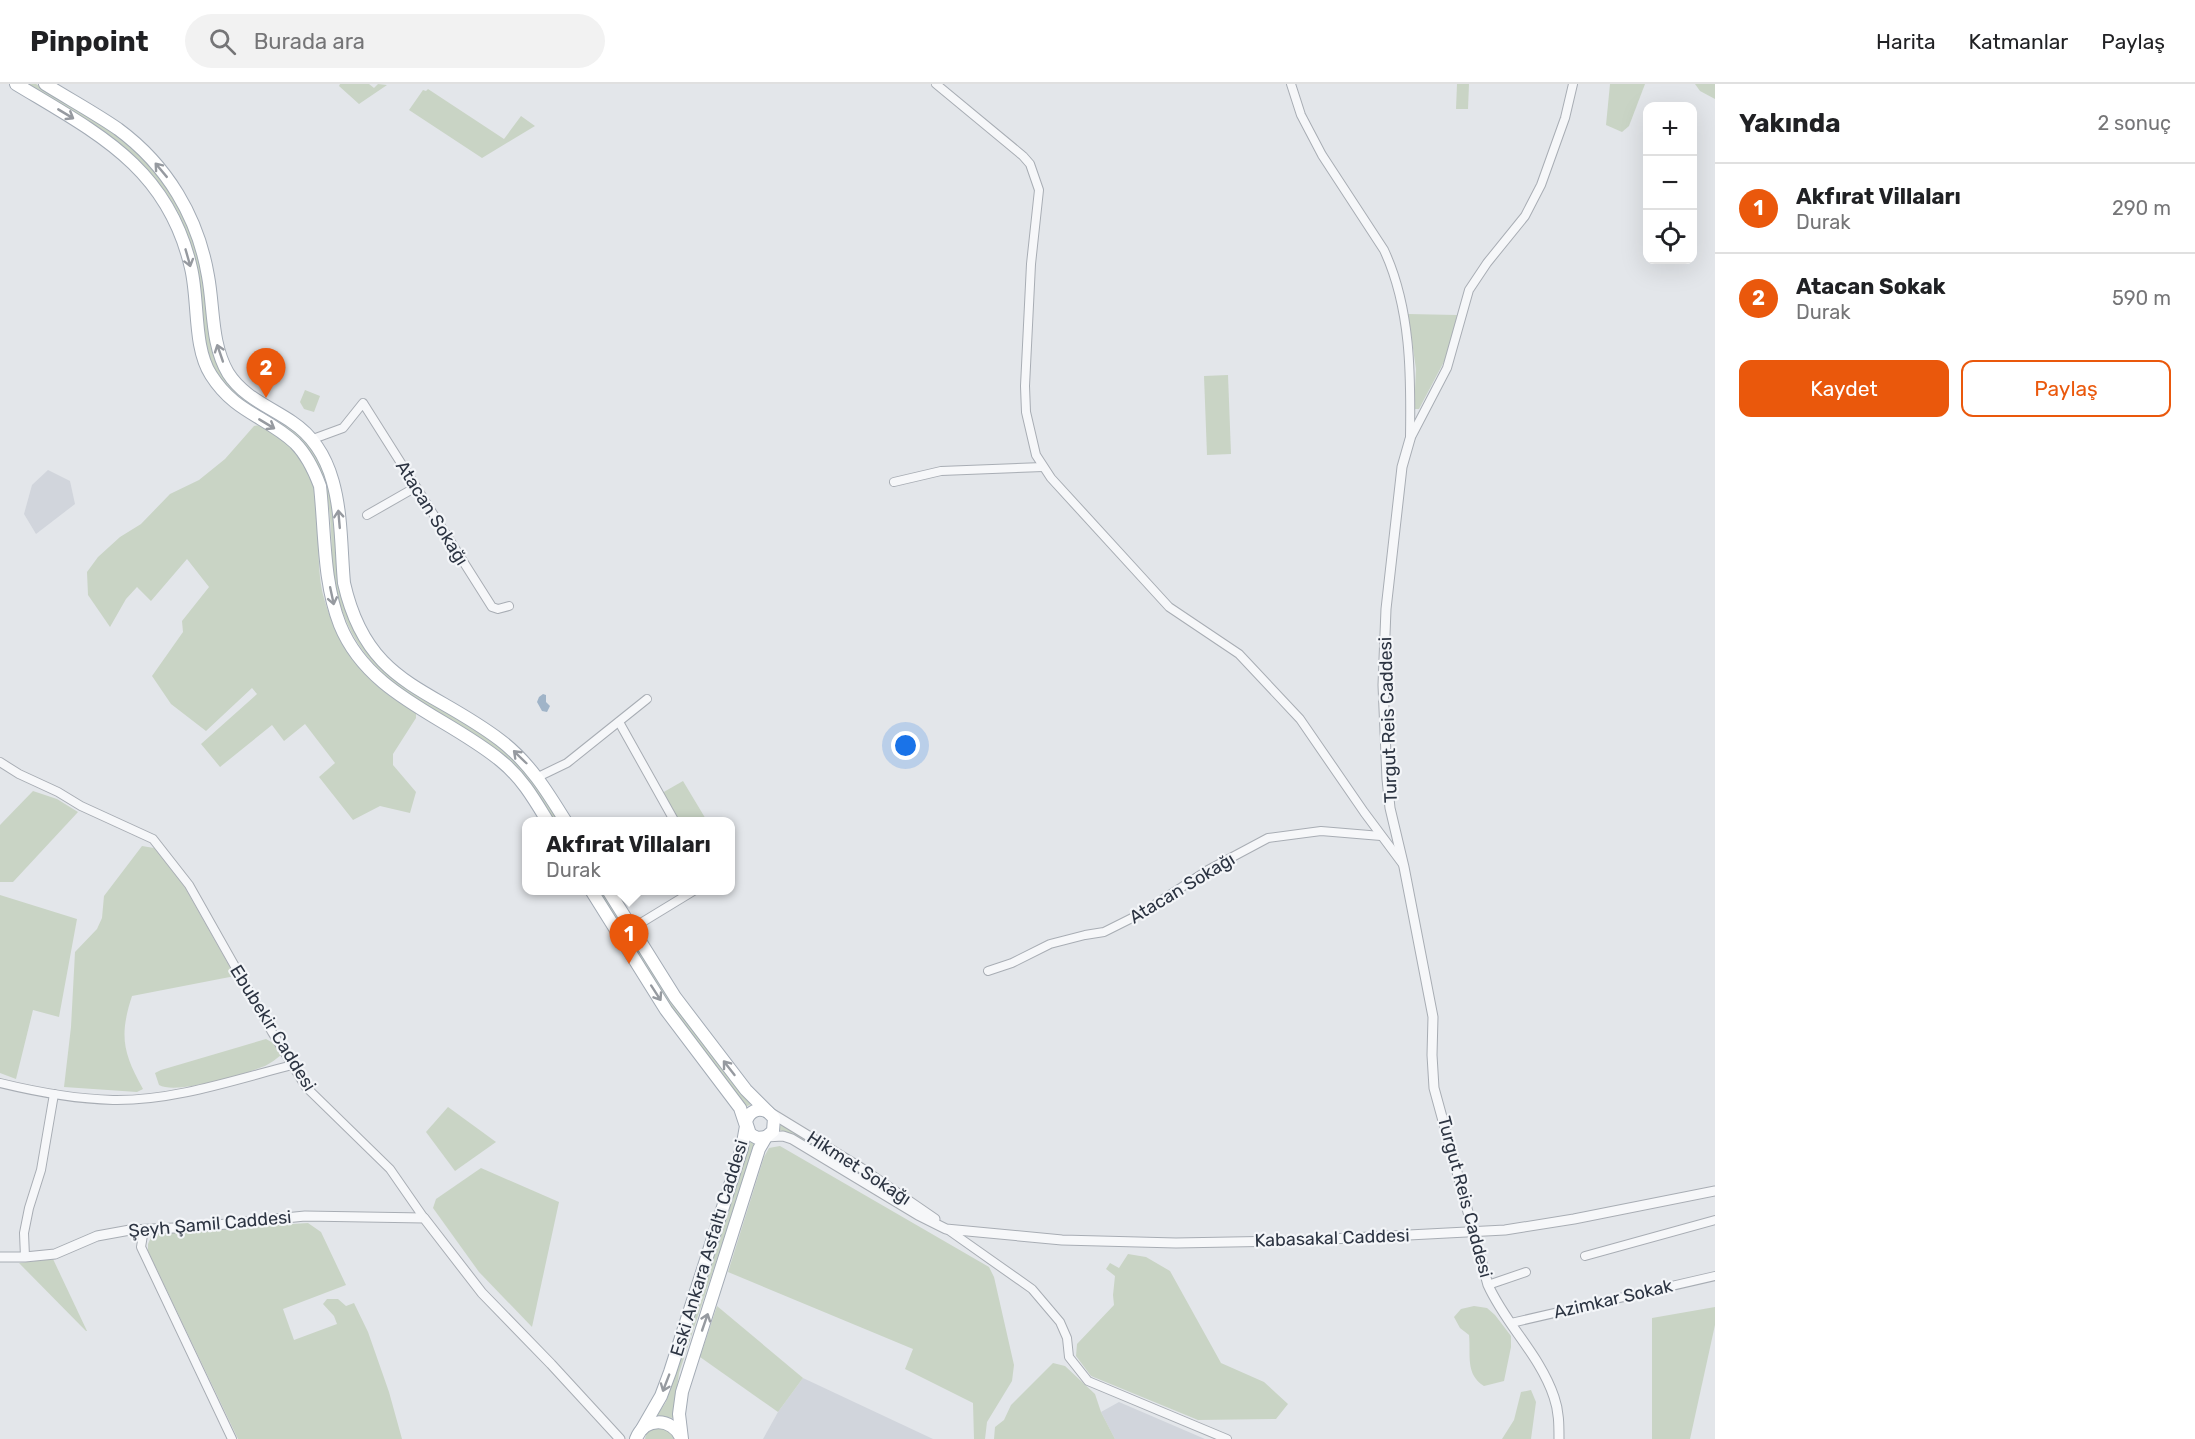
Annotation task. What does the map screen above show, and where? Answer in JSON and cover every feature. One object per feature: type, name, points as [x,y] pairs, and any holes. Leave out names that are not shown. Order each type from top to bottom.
[{"type":"main road","points":[[16,84],[114,146],[136,165],[160,195],[178,227],[191,269],[201,349],[209,373],[227,397],[295,443],[306,456],[316,476],[320,486],[331,594],[340,625],[354,651],[376,676],[402,698],[469,738],[506,765],[529,790],[545,817]]},
{"type":"main road","points":[[45,84],[137,144],[167,176],[189,214],[200,242],[209,282],[218,351],[229,374],[252,397],[294,423],[313,439],[323,455],[334,485],[344,584],[350,608],[364,638],[380,659],[419,691],[500,740],[523,759],[538,777],[563,817]]},
{"type":"main road","name":"Eski Ankara Asfaltı Caddesi","points":[[594,895],[666,1010],[740,1108],[746,1126],[742,1148],[670,1372],[661,1396],[639,1434]]},
{"type":"main road","points":[[610,895],[675,997],[746,1090],[768,1112],[775,1123],[773,1131],[766,1137],[753,1137],[746,1126],[750,1113],[759,1109],[768,1112]]},
{"type":"main road","name":"Eski Ankara Asfaltı Caddesi","points":[[682,1439],[679,1414],[688,1368],[711,1305],[759,1149],[766,1137]]},
{"type":"main road","name":"Eski Ankara Asfaltı Caddesi","points":[[639,1434],[655,1422],[662,1422],[675,1429],[682,1439]]},
{"type":"street","points":[[936,84],[1023,156],[1030,164],[1039,190],[1031,264],[1025,386],[1026,412],[1036,455],[1043,467],[1169,608],[1239,654],[1300,719],[1404,867]]},
{"type":"street","points":[[1291,84],[1301,115],[1322,155],[1392,266],[1399,294],[1410,368],[1410,439]]},
{"type":"street","name":"Turgut Reis Caddesi","points":[[1559,1439],[1558,1413],[1549,1384],[1488,1285],[1434,1088],[1433,1017],[1404,867],[1394,828],[1387,779],[1383,673],[1386,609],[1402,468],[1410,439],[1447,368],[1464,305],[1472,285],[1524,216],[1541,185],[1565,118],[1573,84]]},
{"type":"street","name":"Atacan Sokağı","points":[[313,439],[343,428],[363,403],[492,607],[498,609],[509,606]]},
{"type":"street","points":[[894,482],[941,471],[1043,467]]},
{"type":"street","points":[[367,515],[416,487]]},
{"type":"street","points":[[538,777],[567,763],[647,699]]},
{"type":"street","points":[[619,722],[672,817]]},
{"type":"street","name":"Ebubekir Caddesi","points":[[0,762],[19,774],[58,792],[81,807],[153,839],[189,885],[267,1024],[306,1087],[390,1169],[424,1218],[482,1293],[620,1439]]},
{"type":"street","name":"Atacan Sokağı","points":[[988,971],[1012,963],[1050,944],[1085,934],[1104,932],[1142,913],[1208,870],[1268,838],[1321,831],[1381,836]]},
{"type":"street","points":[[631,929],[688,895]]},
{"type":"street","points":[[0,1083],[54,1094],[114,1100],[186,1092],[292,1065]]},
{"type":"street","points":[[25,1257],[24,1233],[40,1170],[54,1094]]},
{"type":"street","name":"Hikmet Sokağı","points":[[768,1112],[925,1210],[946,1229],[1027,1285],[1060,1322],[1067,1338],[1069,1357],[1088,1381],[1227,1439]]},
{"type":"street","name":"Hikmet Sokağı","points":[[766,1137],[783,1136],[792,1139],[918,1215],[946,1229]]},
{"type":"street","name":"Kabasakal Caddesi","points":[[946,1229],[1062,1240],[1176,1243],[1293,1241],[1474,1232],[1544,1225],[1715,1191]]},
{"type":"street","name":"Şeyh Şamil Caddesi","points":[[0,1257],[55,1254],[103,1234],[144,1229],[196,1227],[305,1216],[424,1218]]},
{"type":"street","points":[[1585,1256],[1715,1220]]},
{"type":"street","points":[[144,1229],[141,1247],[232,1439]]},
{"type":"street","points":[[1488,1285],[1526,1272]]},
{"type":"street","name":"Azimkar Sokak","points":[[1511,1323],[1715,1276]]},
{"type":"shaded area","points":[[48,470],[70,481],[75,504],[36,534],[24,514],[32,485]]},
{"type":"shaded area","points":[[803,1378],[933,1439],[763,1439],[778,1412]]},
{"type":"shaded area","points":[[1119,1402],[1205,1439],[1115,1439],[1101,1412]]},
{"type":"green space","points":[[28,84],[36,84],[98,121],[130,144],[163,180],[183,214],[200,261],[214,354],[279,419],[302,436],[317,454],[331,491],[338,579],[346,610],[364,645],[491,739],[522,767],[558,817],[553,817],[526,778],[505,756],[408,693],[374,664],[361,647],[349,628],[333,578],[329,508],[319,469],[308,451],[292,435],[237,397],[224,383],[209,353],[196,262],[185,228],[171,200],[133,155],[84,118]]},
{"type":"green space","points":[[340,84],[369,84],[374,88],[378,84],[387,85],[359,104],[339,86]]},
{"type":"green space","points":[[1457,84],[1469,84],[1468,109],[1456,109]]},
{"type":"green space","points":[[1610,84],[1645,84],[1629,126],[1622,132],[1606,125]]},
{"type":"green space","points":[[1695,84],[1715,84],[1715,99],[1700,91]]},
{"type":"green space","points":[[428,89],[504,139],[521,116],[535,126],[482,158],[409,110],[423,90]]},
{"type":"green space","points":[[1408,314],[1457,315],[1448,354],[1419,409],[1414,409],[1416,369]]},
{"type":"green space","points":[[1228,375],[1231,454],[1207,455],[1204,376]]},
{"type":"green space","points":[[305,390],[320,396],[314,412],[304,409],[300,402]]},
{"type":"green space","points":[[259,425],[279,437],[296,452],[313,484],[318,522],[320,580],[332,621],[343,642],[356,663],[372,681],[416,713],[416,718],[393,754],[393,765],[416,792],[410,813],[380,806],[353,820],[319,777],[335,763],[305,724],[284,741],[272,725],[220,767],[201,744],[257,694],[252,688],[206,731],[171,704],[152,676],[183,632],[182,621],[209,587],[187,559],[151,601],[137,587],[126,599],[110,627],[88,595],[87,572],[98,557],[120,537],[141,524],[170,494],[199,480],[225,459],[254,426]]},
{"type":"green space","points":[[683,781],[705,817],[676,817],[662,793]]},
{"type":"green space","points":[[33,791],[57,799],[78,812],[13,882],[0,882],[0,825]]},
{"type":"green space","points":[[142,846],[154,848],[184,886],[235,976],[132,996],[125,1022],[125,1044],[131,1065],[143,1089],[137,1092],[64,1087],[71,1027],[75,952],[97,929],[102,918],[104,896]]},
{"type":"green space","points":[[0,895],[77,919],[59,1017],[33,1010],[16,1079],[0,1073]]},
{"type":"green space","points":[[600,895],[605,895],[751,1104],[746,1107],[664,998]]},
{"type":"green space","points":[[266,1039],[275,1044],[281,1055],[265,1066],[195,1085],[168,1087],[159,1085],[155,1073],[161,1070]]},
{"type":"green space","points":[[448,1107],[496,1142],[455,1171],[426,1132]]},
{"type":"green space","points":[[781,1124],[885,1188],[883,1191],[794,1134],[779,1130]]},
{"type":"green space","points":[[751,1140],[756,1142],[679,1373],[673,1418],[657,1416],[666,1402]]},
{"type":"green space","points":[[780,1146],[989,1267],[994,1277],[1014,1365],[1012,1381],[987,1422],[985,1439],[974,1439],[973,1403],[905,1369],[913,1349],[728,1272],[764,1157],[769,1148]]},
{"type":"green space","points":[[481,1168],[559,1202],[532,1327],[479,1272],[433,1208],[436,1199]]},
{"type":"green space","points":[[308,1223],[321,1232],[346,1285],[283,1309],[294,1340],[337,1324],[334,1316],[323,1304],[327,1299],[338,1299],[346,1306],[354,1303],[368,1332],[389,1392],[402,1439],[238,1439],[148,1251],[152,1235],[159,1233]]},
{"type":"green space","points":[[1128,1254],[1146,1257],[1170,1271],[1221,1363],[1264,1382],[1288,1404],[1276,1419],[1198,1420],[1091,1376],[1076,1356],[1077,1344],[1114,1305],[1115,1276],[1106,1269],[1110,1263],[1119,1268]]},
{"type":"green space","points":[[53,1259],[87,1331],[19,1263]]},
{"type":"green space","points":[[717,1306],[803,1378],[778,1412],[700,1357]]},
{"type":"green space","points":[[1474,1306],[1487,1308],[1511,1336],[1504,1381],[1484,1386],[1471,1370],[1469,1335],[1460,1328],[1454,1317],[1461,1309]]},
{"type":"green space","points":[[1715,1307],[1715,1325],[1690,1439],[1652,1439],[1652,1318]]},
{"type":"green space","points":[[1053,1363],[1065,1366],[1095,1394],[1101,1412],[1115,1439],[994,1439],[995,1427],[1004,1420],[1011,1405]]},
{"type":"green space","points":[[1531,1390],[1536,1402],[1531,1439],[1502,1439],[1514,1420],[1521,1392]]},
{"type":"green space","points":[[654,1428],[669,1429],[675,1439],[645,1439],[646,1434]]},
{"type":"water","points":[[543,694],[546,695],[546,702],[550,706],[547,712],[542,711],[537,702]]},
{"type":"place","name":"Atacan Sokak","points":[[266,398]]},
{"type":"place","name":"Akfırat Villaları","points":[[629,964]]}]
